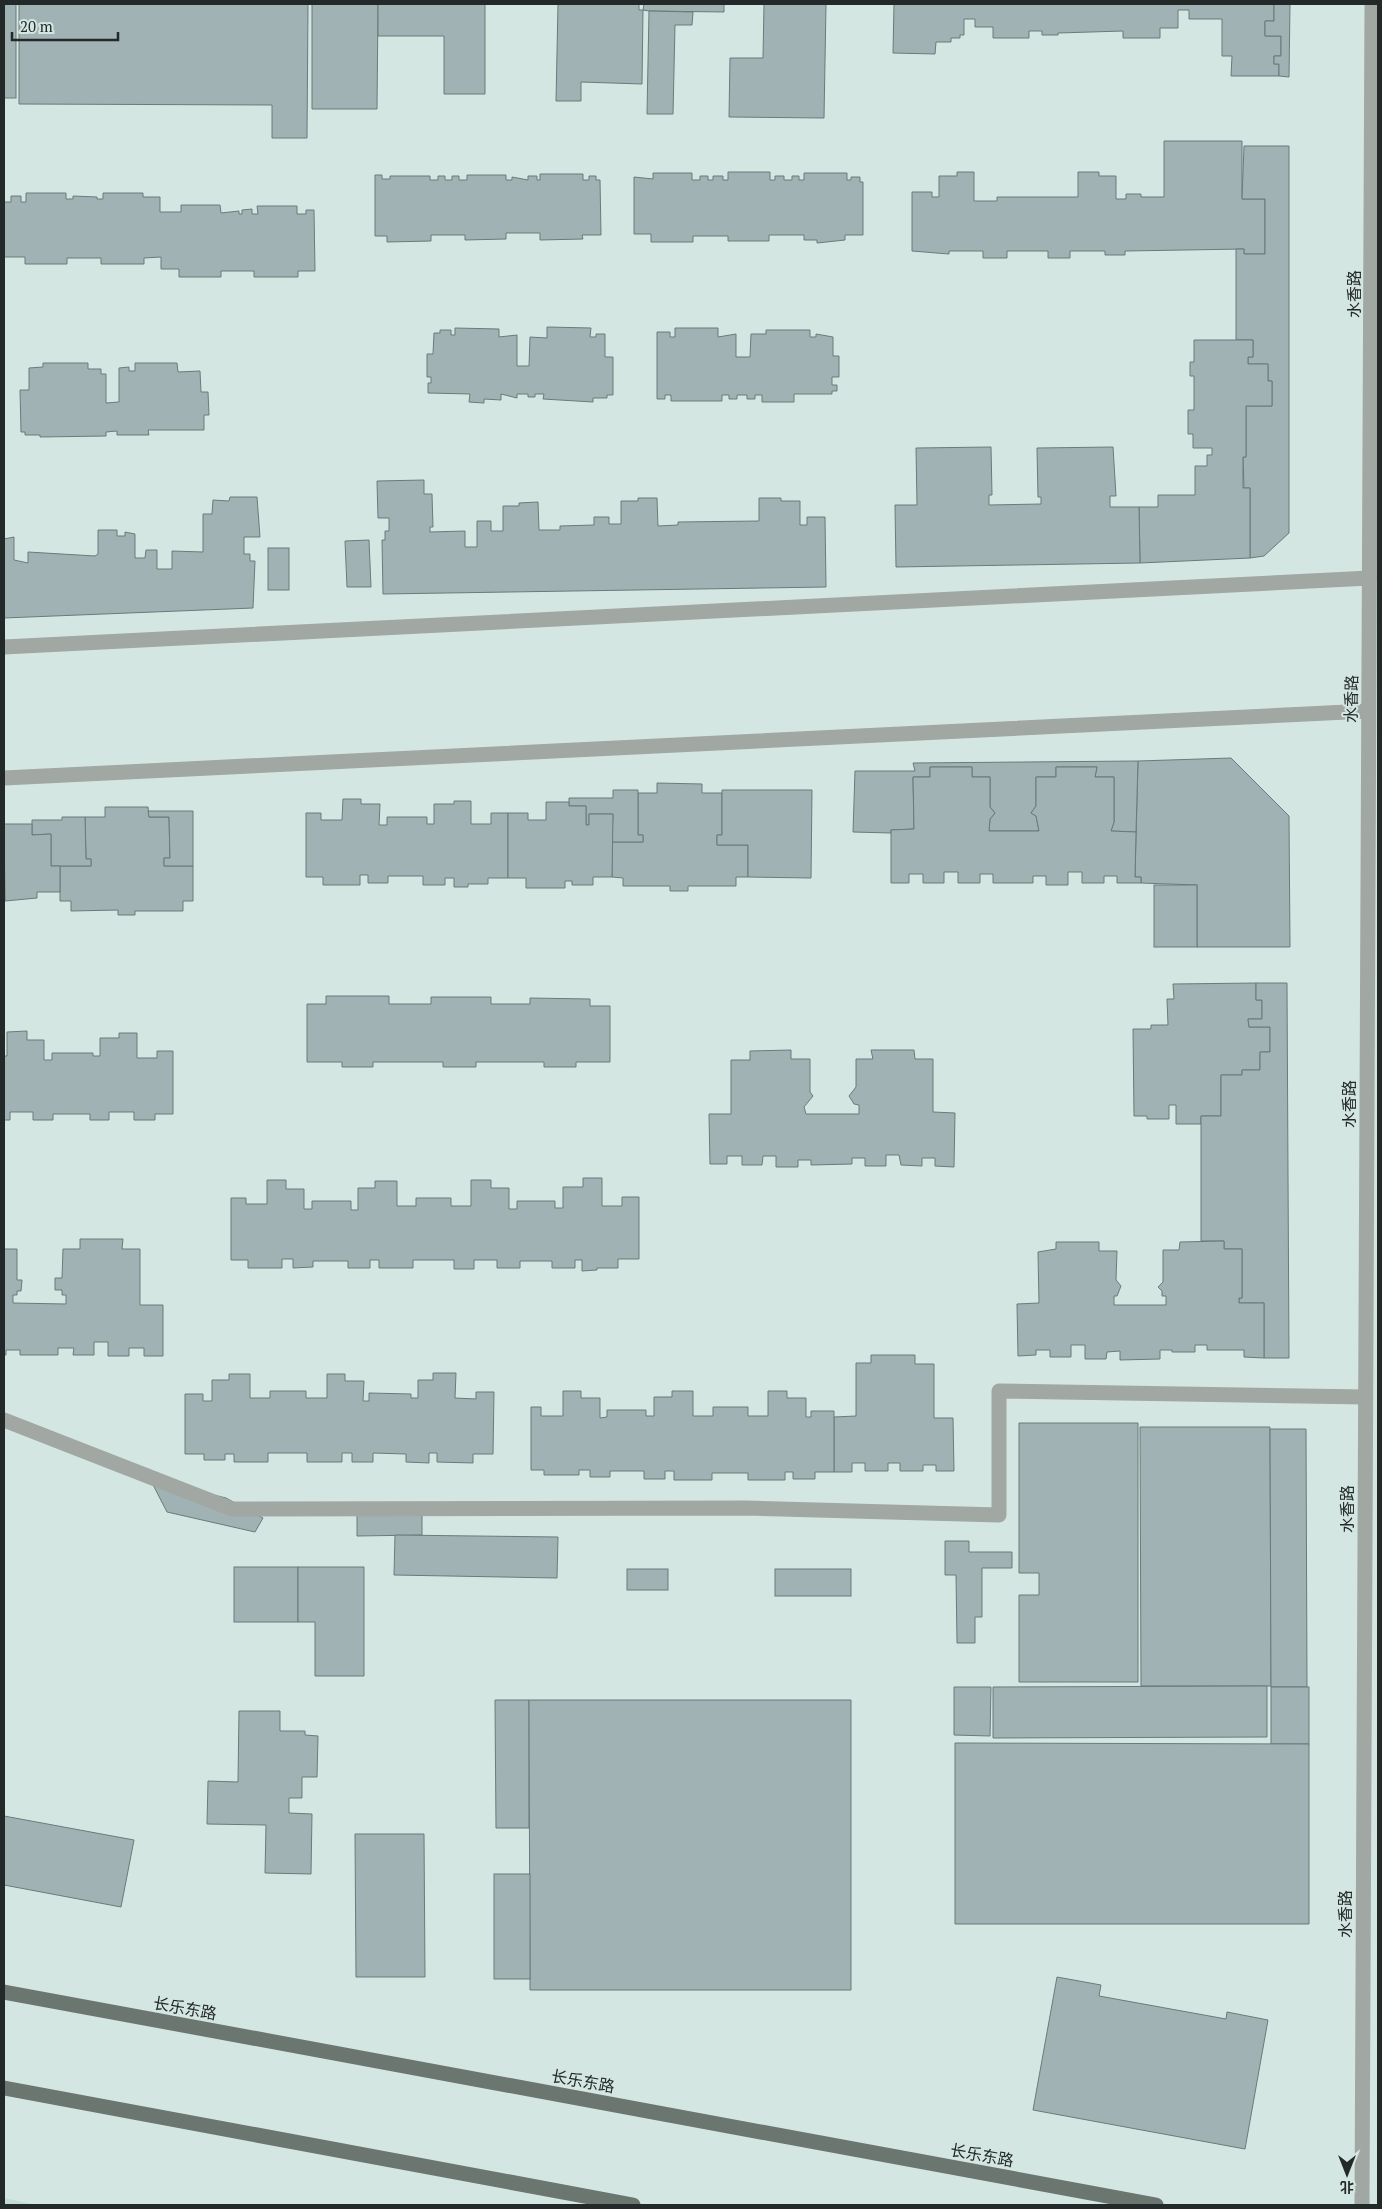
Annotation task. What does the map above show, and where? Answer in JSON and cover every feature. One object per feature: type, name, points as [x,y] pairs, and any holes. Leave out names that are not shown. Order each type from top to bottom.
[{"type":"main road","name":"长乐东路","points":[[4,1992],[1156,2205]]},
{"type":"main road","points":[[4,2088],[632,2205]]},
{"type":"street","name":"水香路","points":[[1362,2205],[1368,711],[1374,632],[1370,578],[1372,4]]},
{"type":"street","points":[[4,647],[1370,578]]},
{"type":"street","points":[[4,778],[1368,711]]},
{"type":"street","points":[[4,1420],[232,1509],[747,1508],[999,1515],[999,1391],[1365,1397]]},
{"type":"shaded area","points":[[4,2198],[36,2205],[4,2205]]},
{"type":"building","points":[[4,4],[16,4],[16,98],[4,98]]},
{"type":"building","points":[[19,4],[308,4],[307,138],[272,138],[272,105],[19,104]]},
{"type":"building","points":[[312,4],[378,4],[377,109],[312,109]]},
{"type":"building","points":[[378,4],[485,4],[485,94],[444,94],[444,36],[378,36]]},
{"type":"building","points":[[558,4],[639,4],[639,10],[643,10],[642,84],[581,82],[581,101],[556,101]]},
{"type":"building","points":[[644,4],[724,4],[724,12],[649,11],[643,10]]},
{"type":"building","points":[[764,4],[826,4],[824,118],[729,117],[730,58],[763,58]]},
{"type":"building","points":[[894,4],[1274,4],[1274,21],[1265,21],[1265,36],[1281,36],[1281,56],[1274,56],[1274,64],[1279,64],[1279,76],[1231,76],[1232,56],[1222,56],[1222,19],[1189,19],[1189,10],[1178,10],[1178,28],[1160,28],[1160,38],[1123,38],[1123,31],[1042,35],[1042,31],[1029,31],[1029,38],[993,38],[993,27],[975,27],[975,19],[964,19],[964,35],[960,35],[960,38],[951,38],[951,42],[936,42],[935,54],[893,53]]},
{"type":"building","points":[[1274,4],[1290,4],[1289,77],[1279,76],[1279,64],[1274,64],[1274,56],[1281,56],[1281,36],[1265,36],[1265,21],[1274,21]]},
{"type":"building","points":[[649,11],[693,12],[692,25],[675,25],[673,114],[647,114]]},
{"type":"building","points":[[1164,141],[1242,141],[1242,199],[1265,199],[1265,254],[1244,254],[1244,249],[1125,251],[1125,255],[1105,255],[1105,251],[1070,251],[1070,258],[1048,258],[1048,251],[1007,251],[1007,258],[983,258],[983,251],[949,251],[949,254],[912,251],[912,192],[932,192],[932,197],[939,197],[939,176],[957,176],[957,172],[974,172],[974,201],[997,201],[997,197],[1078,197],[1078,172],[1099,172],[1099,176],[1116,176],[1116,199],[1126,199],[1126,194],[1141,194],[1141,197],[1164,197]]},
{"type":"building","points":[[1244,146],[1289,146],[1289,533],[1264,556],[1250,558],[1250,488],[1244,488],[1243,457],[1246,457],[1246,406],[1272,406],[1272,381],[1268,381],[1268,364],[1248,364],[1248,357],[1253,357],[1253,340],[1236,340],[1236,249],[1244,249],[1244,254],[1265,254],[1265,199],[1242,199]]},
{"type":"building","points":[[728,172],[770,172],[770,180],[775,180],[775,176],[784,176],[784,180],[792,180],[792,176],[799,176],[799,180],[804,180],[804,173],[847,173],[847,180],[851,180],[851,177],[860,177],[860,182],[863,182],[863,235],[845,235],[845,240],[817,243],[817,240],[804,240],[804,235],[769,235],[769,241],[728,241],[728,236],[693,236],[693,242],[651,242],[651,234],[634,234],[634,177],[653,179],[653,173],[692,173],[692,180],[700,180],[700,176],[708,176],[708,180],[713,180],[713,176],[723,176],[723,180],[728,180]]},
{"type":"building","points":[[540,174],[583,174],[583,180],[589,180],[589,176],[596,176],[596,180],[600,180],[601,235],[582,235],[583,239],[540,240],[540,233],[506,233],[506,239],[465,240],[465,235],[431,235],[431,241],[387,242],[387,236],[375,236],[375,175],[382,175],[382,179],[390,179],[390,176],[430,176],[430,180],[438,180],[438,176],[445,176],[445,180],[452,180],[452,176],[459,176],[459,180],[467,180],[467,175],[506,175],[506,180],[512,180],[512,177],[528,180],[528,176],[537,176],[537,180],[540,180]]},
{"type":"building","points":[[26,193],[66,193],[66,199],[73,199],[73,196],[103,199],[103,193],[143,193],[143,197],[160,197],[160,212],[181,212],[181,205],[220,205],[221,213],[239,211],[239,214],[242,214],[242,210],[252,209],[252,214],[258,214],[257,206],[297,206],[297,214],[306,214],[306,210],[314,210],[315,271],[298,271],[298,277],[254,277],[254,271],[221,271],[221,277],[179,277],[179,269],[161,269],[161,257],[144,258],[144,264],[101,264],[101,258],[67,258],[67,264],[25,264],[25,257],[4,257],[4,202],[11,202],[11,196],[21,196],[21,202],[26,202]]},
{"type":"building","points":[[547,327],[591,328],[590,337],[596,337],[596,334],[605,334],[605,357],[613,357],[613,395],[607,395],[607,398],[593,398],[593,402],[543,399],[544,394],[535,394],[535,397],[528,397],[528,394],[517,394],[517,398],[501,394],[501,400],[484,399],[484,403],[469,402],[470,394],[428,393],[428,383],[431,383],[431,377],[427,377],[427,354],[433,354],[434,333],[440,333],[440,330],[451,330],[451,335],[455,335],[455,328],[499,329],[499,337],[517,335],[517,366],[529,366],[530,337],[547,338]]},
{"type":"building","points":[[675,328],[718,328],[718,337],[736,334],[736,357],[750,357],[751,334],[766,334],[766,330],[810,330],[810,337],[816,337],[816,334],[833,337],[833,356],[839,356],[839,377],[832,377],[832,385],[837,385],[837,391],[832,391],[832,394],[794,394],[794,402],[762,402],[762,395],[755,395],[755,399],[747,399],[747,395],[737,395],[737,399],[729,399],[729,395],[722,395],[722,401],[671,401],[671,395],[665,395],[665,399],[657,399],[657,332],[670,332],[670,337],[675,337]]},
{"type":"building","points":[[1194,340],[1253,340],[1253,357],[1248,357],[1248,364],[1268,364],[1268,381],[1272,381],[1272,406],[1246,406],[1246,457],[1243,457],[1243,488],[1250,488],[1250,558],[1140,563],[1139,507],[1158,507],[1158,495],[1195,495],[1195,466],[1207,466],[1207,455],[1212,455],[1212,448],[1193,448],[1193,434],[1188,434],[1188,410],[1194,410],[1194,376],[1190,376],[1190,362],[1194,362]]},
{"type":"building","points":[[43,363],[88,363],[88,369],[101,369],[101,374],[106,374],[106,403],[119,402],[119,368],[129,367],[129,371],[135,371],[135,363],[177,363],[178,372],[200,371],[201,392],[208,392],[209,415],[204,415],[204,430],[148,430],[149,435],[117,435],[117,431],[106,432],[106,436],[40,437],[40,435],[25,435],[25,432],[21,432],[20,390],[29,390],[29,368],[43,367]]},
{"type":"building","points":[[991,447],[992,495],[989,495],[989,505],[1041,504],[1041,497],[1038,497],[1037,448],[1113,447],[1116,496],[1110,496],[1110,507],[1139,507],[1140,563],[896,567],[895,505],[917,505],[916,448]]},
{"type":"building","points":[[424,480],[424,494],[432,494],[433,527],[430,527],[430,532],[465,531],[465,547],[477,547],[477,521],[491,521],[491,531],[503,531],[503,506],[519,506],[519,503],[538,502],[539,530],[560,530],[560,526],[594,525],[594,517],[609,517],[609,524],[621,524],[621,501],[638,501],[638,498],[657,498],[658,526],[678,525],[678,522],[759,521],[759,498],[781,498],[781,501],[800,501],[800,525],[807,525],[807,517],[825,517],[826,587],[383,594],[382,540],[385,540],[385,531],[389,531],[389,518],[378,518],[377,481]]},
{"type":"building","points":[[230,497],[257,497],[260,537],[244,537],[244,554],[250,554],[250,561],[255,561],[253,608],[4,618],[4,539],[14,537],[14,560],[28,563],[28,552],[95,556],[98,554],[98,530],[117,530],[117,536],[125,536],[125,532],[135,534],[135,558],[145,558],[146,550],[157,550],[157,569],[172,569],[172,551],[203,552],[203,514],[212,514],[213,500],[229,501]]},
{"type":"building","points":[[369,540],[371,587],[347,587],[345,541]]},
{"type":"building","points":[[268,548],[289,548],[289,590],[268,590]]},
{"type":"building","points":[[1231,758],[1289,816],[1290,947],[1197,947],[1197,885],[1141,883],[1141,877],[1135,877],[1138,761]]},
{"type":"building","points":[[1138,761],[1136,832],[1111,831],[1114,822],[1114,777],[1095,777],[1097,767],[1056,767],[1056,777],[1036,777],[1036,806],[1031,813],[1036,816],[1039,831],[989,831],[990,819],[995,813],[990,807],[990,777],[972,777],[972,767],[930,767],[930,777],[913,777],[914,829],[891,830],[891,833],[853,832],[855,771],[915,771],[913,763]]},
{"type":"building","points":[[930,767],[972,767],[972,777],[990,777],[990,807],[995,813],[990,819],[989,831],[1039,831],[1036,816],[1031,813],[1036,806],[1036,777],[1056,777],[1056,767],[1097,767],[1095,777],[1114,777],[1114,822],[1111,831],[1136,832],[1135,877],[1141,877],[1141,883],[1117,883],[1117,876],[1104,876],[1104,883],[1082,883],[1082,872],[1068,872],[1068,885],[1046,885],[1046,876],[1033,876],[1033,883],[993,883],[993,874],[980,874],[980,883],[958,883],[958,872],[944,872],[944,883],[923,883],[923,874],[909,874],[909,883],[891,883],[891,830],[914,829],[913,777],[930,777]]},
{"type":"building","points":[[657,783],[702,784],[702,793],[722,793],[722,835],[717,835],[717,845],[748,845],[748,877],[736,877],[736,886],[688,886],[688,891],[670,891],[670,886],[623,886],[623,878],[612,877],[612,842],[643,842],[643,835],[638,835],[638,793],[657,793]]},
{"type":"building","points":[[613,790],[638,790],[638,835],[643,835],[643,842],[612,842],[613,814],[589,814],[589,825],[586,825],[586,806],[569,806],[569,798],[613,798]]},
{"type":"building","points":[[722,790],[812,790],[811,878],[748,877],[748,845],[717,845],[717,835],[722,835]]},
{"type":"building","points":[[343,799],[361,799],[361,804],[380,804],[379,825],[387,825],[387,817],[427,817],[427,824],[434,824],[434,804],[454,804],[454,801],[471,801],[471,824],[491,824],[491,813],[508,813],[508,878],[488,878],[488,884],[468,884],[468,887],[454,887],[454,878],[445,878],[445,885],[423,885],[423,876],[388,876],[388,883],[368,883],[368,875],[360,875],[360,885],[323,885],[323,877],[306,877],[306,813],[321,813],[321,820],[342,820]]},
{"type":"building","points":[[546,802],[569,802],[569,806],[586,806],[586,825],[589,825],[589,814],[613,814],[612,877],[593,877],[593,885],[572,885],[572,881],[565,881],[565,888],[526,888],[526,878],[508,878],[508,813],[528,813],[528,820],[546,820]]},
{"type":"building","points":[[105,807],[148,807],[149,817],[169,817],[170,858],[164,858],[164,866],[193,866],[193,901],[183,901],[183,911],[135,911],[135,915],[118,915],[118,910],[71,911],[71,901],[60,901],[60,866],[91,866],[91,859],[86,859],[85,817],[105,817]]},
{"type":"building","points":[[148,811],[193,811],[193,866],[164,866],[164,858],[170,858],[169,817],[149,817]]},
{"type":"building","points":[[62,817],[85,817],[86,859],[91,859],[91,866],[51,866],[51,834],[32,835],[32,820],[62,820]]},
{"type":"building","points":[[4,824],[32,824],[32,835],[51,834],[51,866],[60,866],[60,892],[37,892],[37,898],[5,901]]},
{"type":"building","points":[[1154,885],[1197,885],[1197,947],[1154,947]]},
{"type":"building","points":[[1256,983],[1256,1000],[1262,1000],[1262,1019],[1248,1019],[1249,1027],[1270,1027],[1270,1052],[1260,1052],[1260,1070],[1242,1070],[1242,1075],[1221,1075],[1221,1116],[1201,1116],[1201,1124],[1176,1124],[1176,1105],[1169,1105],[1169,1119],[1147,1119],[1147,1116],[1134,1116],[1133,1029],[1151,1029],[1151,1025],[1168,1025],[1167,999],[1174,999],[1173,984]]},
{"type":"building","points":[[1256,983],[1287,983],[1289,1358],[1264,1358],[1264,1303],[1239,1303],[1239,1298],[1242,1298],[1242,1249],[1224,1249],[1224,1241],[1201,1241],[1201,1116],[1221,1116],[1221,1075],[1242,1075],[1242,1070],[1260,1070],[1260,1052],[1270,1052],[1270,1027],[1249,1027],[1248,1019],[1262,1019],[1262,1000],[1256,1000]]},
{"type":"building","points":[[326,996],[389,996],[389,1004],[431,1004],[431,997],[491,997],[491,1004],[530,1004],[530,998],[590,999],[590,1006],[610,1006],[610,1062],[576,1062],[576,1067],[544,1067],[544,1062],[476,1062],[476,1067],[443,1067],[443,1062],[373,1062],[373,1067],[342,1067],[342,1062],[307,1062],[307,1004],[326,1004]]},
{"type":"building","points":[[27,1031],[27,1040],[44,1040],[44,1060],[52,1060],[52,1053],[93,1053],[93,1056],[100,1056],[100,1038],[119,1038],[119,1033],[137,1033],[137,1058],[157,1058],[157,1051],[173,1051],[173,1114],[155,1114],[155,1120],[134,1120],[134,1112],[109,1112],[109,1120],[90,1120],[90,1114],[53,1114],[53,1120],[33,1120],[33,1112],[10,1112],[10,1120],[4,1120],[4,1056],[7,1056],[7,1032]]},
{"type":"building","points":[[791,1050],[791,1059],[810,1059],[810,1092],[813,1096],[804,1107],[806,1114],[859,1114],[859,1105],[854,1104],[849,1096],[856,1087],[856,1059],[873,1059],[871,1050],[914,1050],[915,1059],[933,1059],[933,1112],[955,1113],[954,1167],[935,1166],[935,1158],[922,1158],[922,1166],[901,1165],[899,1155],[886,1155],[886,1166],[865,1166],[865,1158],[852,1158],[852,1164],[811,1165],[811,1160],[798,1160],[798,1167],[776,1167],[776,1156],[763,1156],[762,1165],[742,1165],[742,1156],[727,1156],[727,1164],[710,1164],[709,1114],[731,1114],[731,1060],[750,1060],[750,1051]]},
{"type":"building","points":[[583,1178],[602,1178],[602,1206],[622,1206],[622,1197],[639,1197],[639,1259],[618,1259],[618,1268],[597,1268],[597,1270],[582,1271],[582,1260],[575,1260],[575,1268],[552,1268],[552,1261],[520,1261],[520,1268],[497,1268],[497,1260],[474,1260],[474,1269],[454,1269],[454,1260],[413,1260],[413,1268],[379,1268],[379,1260],[370,1260],[370,1268],[348,1268],[348,1261],[313,1261],[313,1267],[293,1268],[293,1259],[282,1259],[282,1268],[248,1268],[248,1260],[231,1260],[231,1198],[246,1198],[246,1204],[267,1204],[267,1180],[286,1180],[286,1189],[304,1189],[304,1209],[312,1209],[312,1201],[351,1201],[351,1210],[358,1210],[358,1188],[375,1188],[375,1181],[397,1181],[397,1206],[416,1206],[416,1198],[451,1198],[451,1206],[471,1206],[471,1180],[491,1180],[491,1188],[509,1188],[509,1209],[517,1209],[517,1201],[555,1201],[555,1208],[563,1208],[563,1187],[583,1187]]},
{"type":"building","points":[[80,1239],[123,1239],[122,1249],[140,1249],[140,1305],[163,1305],[163,1356],[144,1356],[144,1348],[129,1348],[129,1356],[108,1356],[108,1342],[94,1342],[94,1355],[73,1355],[74,1348],[58,1348],[58,1355],[20,1355],[20,1350],[6,1350],[6,1355],[4,1355],[4,1249],[17,1249],[17,1280],[22,1280],[21,1291],[17,1291],[17,1295],[13,1295],[13,1303],[66,1304],[66,1295],[62,1295],[62,1290],[55,1290],[55,1278],[62,1278],[63,1249],[80,1249]]},
{"type":"building","points":[[1224,1241],[1224,1249],[1242,1249],[1242,1298],[1239,1298],[1239,1303],[1264,1303],[1264,1358],[1244,1357],[1244,1350],[1207,1350],[1207,1345],[1195,1345],[1195,1352],[1160,1350],[1160,1359],[1120,1360],[1120,1351],[1107,1352],[1106,1359],[1085,1359],[1085,1345],[1071,1345],[1071,1357],[1050,1357],[1050,1350],[1036,1350],[1036,1355],[1018,1356],[1017,1304],[1039,1303],[1038,1252],[1056,1249],[1056,1242],[1099,1242],[1099,1251],[1117,1251],[1116,1280],[1121,1286],[1117,1296],[1114,1296],[1114,1305],[1166,1305],[1166,1296],[1162,1296],[1162,1291],[1158,1287],[1163,1282],[1163,1250],[1179,1250],[1180,1242]]},
{"type":"building","points":[[871,1355],[915,1355],[915,1364],[934,1364],[934,1418],[953,1418],[954,1471],[936,1471],[936,1465],[923,1465],[923,1471],[900,1471],[900,1463],[888,1463],[888,1471],[865,1471],[865,1463],[852,1463],[852,1472],[834,1472],[834,1417],[856,1416],[856,1363],[871,1363]]},
{"type":"building","points":[[433,1373],[456,1373],[455,1398],[476,1399],[476,1392],[494,1392],[493,1454],[473,1454],[473,1463],[437,1462],[437,1453],[429,1453],[429,1463],[406,1462],[406,1454],[373,1453],[373,1462],[352,1462],[352,1453],[342,1453],[342,1462],[307,1462],[307,1453],[268,1453],[268,1462],[234,1462],[234,1454],[225,1454],[225,1460],[204,1460],[204,1454],[185,1454],[185,1394],[203,1394],[203,1401],[212,1401],[212,1380],[229,1380],[229,1374],[250,1374],[250,1398],[270,1398],[270,1391],[306,1391],[306,1398],[327,1398],[327,1374],[345,1374],[345,1381],[364,1381],[363,1401],[369,1401],[369,1393],[411,1394],[411,1398],[418,1398],[418,1380],[433,1380]]},
{"type":"building","points":[[563,1391],[581,1391],[581,1398],[600,1398],[600,1418],[607,1417],[607,1410],[646,1410],[646,1416],[654,1416],[654,1397],[672,1397],[672,1391],[693,1391],[693,1416],[713,1416],[713,1407],[748,1407],[748,1416],[768,1416],[768,1391],[787,1391],[787,1398],[806,1398],[806,1417],[811,1417],[811,1411],[834,1411],[834,1472],[815,1472],[815,1479],[793,1479],[793,1472],[785,1472],[785,1480],[748,1480],[748,1473],[712,1473],[712,1480],[674,1480],[674,1471],[665,1471],[665,1479],[644,1479],[644,1471],[610,1471],[610,1477],[590,1477],[590,1470],[579,1470],[579,1475],[544,1475],[544,1470],[531,1470],[531,1407],[541,1407],[541,1416],[563,1416]]},
{"type":"building","points":[[1019,1423],[1138,1423],[1138,1682],[1019,1682],[1019,1595],[1039,1595],[1039,1573],[1019,1573]]},
{"type":"building","points":[[1140,1427],[1270,1427],[1271,1686],[1141,1686]]},
{"type":"building","points":[[1270,1429],[1306,1429],[1307,1687],[1271,1687]]},
{"type":"building","points":[[150,1479],[226,1498],[263,1518],[255,1532],[167,1512]]},
{"type":"building","points":[[357,1513],[422,1514],[422,1535],[357,1536]]},
{"type":"building","points":[[395,1535],[558,1537],[557,1578],[394,1575]]},
{"type":"building","points":[[945,1541],[969,1541],[969,1552],[1012,1552],[1012,1568],[982,1568],[982,1617],[975,1617],[975,1643],[957,1643],[956,1575],[945,1575]]},
{"type":"building","points":[[234,1567],[298,1567],[298,1622],[234,1622]]},
{"type":"building","points":[[298,1567],[364,1567],[364,1676],[315,1676],[315,1622],[298,1622]]},
{"type":"building","points":[[627,1569],[668,1569],[668,1590],[627,1590]]},
{"type":"building","points":[[775,1569],[851,1569],[851,1596],[775,1596]]},
{"type":"building","points":[[1267,1686],[1267,1737],[993,1738],[993,1687]]},
{"type":"building","points":[[954,1687],[991,1687],[990,1736],[954,1735]]},
{"type":"building","points":[[1271,1687],[1309,1687],[1309,1744],[1271,1744]]},
{"type":"building","points":[[495,1700],[529,1700],[529,1828],[496,1828]]},
{"type":"building","points":[[529,1700],[851,1700],[851,1990],[530,1990]]},
{"type":"building","points":[[239,1711],[280,1711],[280,1731],[305,1731],[305,1735],[318,1736],[317,1777],[302,1777],[302,1798],[289,1798],[289,1813],[312,1814],[311,1874],[265,1873],[266,1825],[207,1824],[208,1781],[238,1782]]},
{"type":"building","points":[[955,1743],[1309,1744],[1309,1924],[955,1924]]},
{"type":"building","points":[[4,1816],[134,1840],[121,1907],[4,1885]]},
{"type":"building","points":[[355,1834],[424,1834],[425,1977],[356,1977]]},
{"type":"building","points":[[494,1874],[530,1874],[530,1979],[494,1979]]},
{"type":"building","points":[[1057,1977],[1101,1985],[1099,1996],[1226,2019],[1227,2012],[1268,2020],[1245,2149],[1033,2110]]}]
